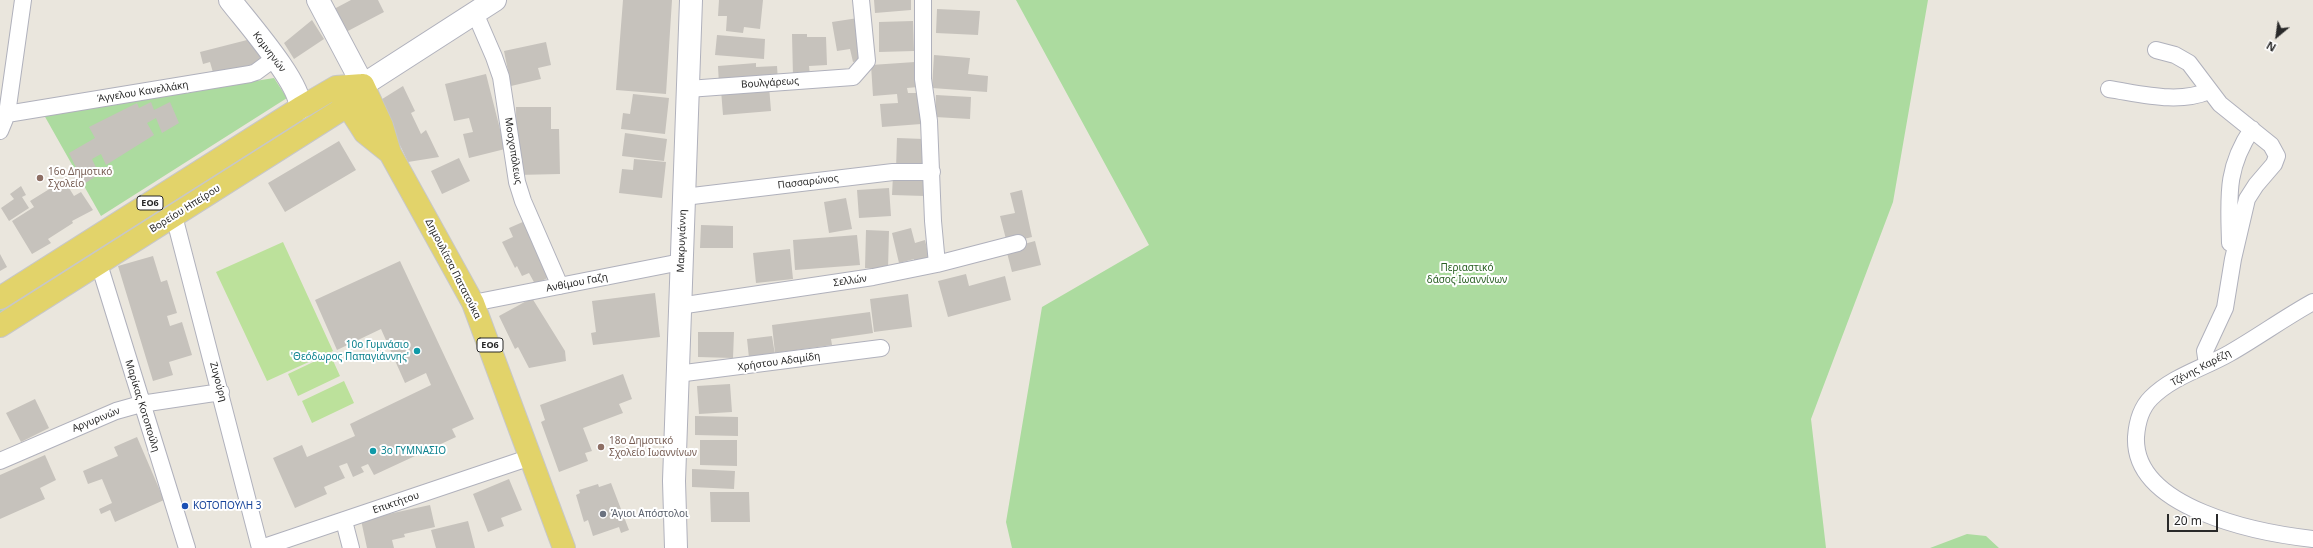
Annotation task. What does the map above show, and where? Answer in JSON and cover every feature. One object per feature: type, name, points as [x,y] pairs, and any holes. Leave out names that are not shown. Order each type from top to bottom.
[{"type":"main road","name":"Κομνηνών","points":[[230,0],[275,58],[296,90],[300,99],[300,108]]},
{"type":"main road","points":[[318,0],[363,85]]},
{"type":"main road","name":"Βορείου Ηπείρου","points":[[0,326],[291,143],[347,106],[363,85],[495,0]]},
{"type":"main road","name":"Μακρυγιάννη","points":[[676,548],[674,482],[679,306],[691,0]]},
{"type":"main road","name":"Βορείου Ηπείρου","points":[[0,298],[300,108],[336,87],[363,85]]},
{"type":"main road","name":"Δημουλίτσα Πατατούκα","points":[[363,85],[385,134],[390,153],[473,303],[564,548]]},
{"type":"main road","name":"Δημουλίτσα Πατατούκα","points":[[336,87],[365,133],[390,153]]},
{"type":"main road","points":[[291,143],[300,108]]},
{"type":"main road","name":"Μακρυγιάννη","points":[[665,548],[674,482]]},
{"type":"street","points":[[0,131],[7,114],[23,0]]},
{"type":"street","name":"Βουλγάρεως","points":[[688,89],[853,77],[867,61],[862,0]]},
{"type":"street","points":[[923,0],[924,79],[929,121],[933,221],[937,264]]},
{"type":"street","name":"Μοσχοπόλεως","points":[[474,13],[494,57],[501,77],[516,176],[523,201],[560,286]]},
{"type":"street","points":[[2156,50],[2175,55],[2189,63],[2209,91],[2224,108],[2273,147],[2276,153],[2276,160],[2256,185],[2247,200],[2233,259],[2225,308],[2205,351],[2207,364]]},
{"type":"street","name":"Άγγελου Κανελλάκη","points":[[7,114],[250,74],[275,58]]},
{"type":"street","points":[[2110,89],[2169,97],[2188,97],[2209,91]]},
{"type":"street","points":[[2233,259],[2230,243],[2230,175],[2240,149],[2252,129]]},
{"type":"street","name":"Πασσαρώνος","points":[[684,197],[893,172],[932,172]]},
{"type":"street","name":"Ζυγούρη","points":[[174,216],[221,392],[260,548]]},
{"type":"street","name":"Σελλών","points":[[679,306],[873,277],[937,264],[1018,243]]},
{"type":"street","name":"Ανθίμου Γαζη","points":[[473,303],[681,262]]},
{"type":"street","name":"Μαρίκας Κοτοπούλη","points":[[99,264],[141,404],[187,548]]},
{"type":"street","name":"Τζένης Καρέζη","points":[[2313,302],[2272,325],[2231,353],[2169,384],[2146,404],[2139,422],[2136,441],[2138,456],[2144,470],[2152,480],[2166,492],[2214,516],[2241,527],[2313,539]]},
{"type":"street","name":"Χρήστου Αδαμίδη","points":[[677,374],[881,348]]},
{"type":"street","name":"Αργυρινών","points":[[0,461],[116,410],[141,404],[221,392]]},
{"type":"street","name":"Επικτήτου","points":[[260,548],[531,457]]},
{"type":"street","points":[[344,521],[351,548]]},
{"type":"green space","name":"Περιαστικό δάσος Ιωαννίνων","points":[[1016,0],[1928,0],[1893,202],[1811,419],[1826,548],[1012,548],[1006,522],[1042,307],[1149,245]]},
{"type":"green space","points":[[274,78],[287,98],[101,216],[44,115]]},
{"type":"green space","points":[[264,142],[267,146],[0,316],[0,308]]},
{"type":"green space","points":[[283,242],[333,351],[267,381],[216,272]]},
{"type":"green space","points":[[330,354],[340,376],[298,396],[288,374]]},
{"type":"green space","points":[[344,381],[354,403],[312,423],[302,401]]},
{"type":"green space","points":[[1967,534],[1986,536],[1999,548],[1930,548]]},
{"type":"building","points":[[351,0],[378,0],[384,12],[346,32],[334,9]]},
{"type":"building","points":[[623,0],[672,0],[666,94],[616,90]]},
{"type":"building","points":[[719,0],[763,0],[760,29],[744,27],[743,33],[726,31],[727,16],[718,16]]},
{"type":"building","points":[[874,0],[911,0],[911,10],[875,13]]},
{"type":"building","points":[[937,9],[980,11],[978,35],[936,33]]},
{"type":"building","points":[[858,18],[866,59],[853,62],[850,49],[837,51],[832,22]]},
{"type":"building","points":[[312,20],[324,39],[294,59],[284,43]]},
{"type":"building","points":[[913,21],[914,51],[879,52],[879,22]]},
{"type":"building","points":[[792,34],[807,34],[807,37],[826,37],[827,65],[809,66],[810,76],[793,77]]},
{"type":"building","points":[[717,35],[765,39],[764,59],[715,55]]},
{"type":"building","points":[[251,39],[264,57],[253,64],[214,76],[210,62],[203,64],[200,52]]},
{"type":"building","points":[[546,42],[551,65],[538,68],[541,79],[511,86],[504,51]]},
{"type":"building","points":[[934,55],[970,58],[968,74],[988,76],[987,92],[932,88]]},
{"type":"building","points":[[915,62],[918,87],[907,88],[908,93],[919,93],[921,124],[882,127],[880,104],[898,103],[897,94],[873,96],[871,65]]},
{"type":"building","points":[[756,63],[756,67],[777,66],[778,81],[719,85],[718,66]]},
{"type":"building","points":[[486,74],[505,149],[469,158],[463,134],[473,132],[469,118],[454,121],[445,84]]},
{"type":"building","points":[[403,86],[415,111],[411,113],[421,134],[426,130],[439,157],[408,162],[379,101]]},
{"type":"building","points":[[769,86],[771,111],[723,115],[721,90]]},
{"type":"building","points":[[633,94],[669,98],[665,134],[621,129],[623,113],[630,114]]},
{"type":"building","points":[[936,95],[971,97],[970,119],[935,117]]},
{"type":"building","points":[[151,102],[154,110],[170,102],[179,123],[162,133],[156,118],[147,123],[154,135],[106,165],[101,154],[92,159],[99,174],[84,184],[69,153],[95,138],[89,127],[137,103],[139,108]]},
{"type":"building","points":[[516,107],[551,107],[551,129],[559,129],[560,174],[517,175]]},
{"type":"building","points":[[625,133],[667,139],[664,161],[622,156]]},
{"type":"building","points":[[897,138],[924,139],[923,169],[896,169]]},
{"type":"building","points":[[339,141],[356,170],[285,212],[268,183]]},
{"type":"building","points":[[459,158],[470,181],[442,194],[431,171]]},
{"type":"building","points":[[634,159],[666,162],[662,198],[619,193],[622,169],[633,170]]},
{"type":"building","points":[[893,175],[925,175],[925,196],[892,195]]},
{"type":"building","points":[[64,180],[74,196],[81,192],[93,210],[72,221],[73,223],[48,239],[51,243],[32,254],[12,221],[34,207],[30,201]]},
{"type":"building","points":[[21,186],[26,195],[22,197],[29,208],[9,221],[1,208],[14,199],[10,194]]},
{"type":"building","points":[[889,188],[891,216],[859,218],[857,190]]},
{"type":"building","points":[[1022,190],[1032,237],[1007,243],[1000,216],[1015,213],[1010,193]]},
{"type":"building","points":[[846,198],[852,229],[829,233],[824,202]]},
{"type":"building","points":[[525,221],[552,276],[535,284],[529,273],[522,276],[517,266],[515,268],[502,242],[513,237],[509,228]]},
{"type":"building","points":[[701,225],[733,226],[733,248],[700,248]]},
{"type":"building","points":[[911,228],[915,243],[925,240],[930,262],[915,266],[914,259],[899,263],[892,233]]},
{"type":"building","points":[[866,230],[889,231],[888,269],[865,268]]},
{"type":"building","points":[[857,235],[860,265],[795,270],[793,240]]},
{"type":"building","points":[[1035,241],[1041,265],[1012,272],[1006,249]]},
{"type":"building","points":[[790,249],[793,279],[756,283],[753,253]]},
{"type":"building","points":[[0,254],[7,267],[0,271]]},
{"type":"building","points":[[153,256],[161,282],[167,280],[177,313],[167,316],[170,326],[182,322],[192,355],[169,362],[173,375],[153,381],[118,266]]},
{"type":"building","points":[[400,261],[474,419],[452,429],[456,437],[374,475],[368,464],[361,467],[364,472],[353,477],[347,463],[339,466],[345,478],[324,487],[327,494],[295,508],[273,458],[302,445],[307,457],[355,436],[350,424],[431,385],[426,373],[405,383],[381,329],[337,350],[315,300]]},
{"type":"building","points":[[966,274],[969,286],[1005,276],[1011,300],[948,317],[938,281]]},
{"type":"building","points":[[655,293],[660,337],[593,345],[591,333],[596,332],[592,301]]},
{"type":"building","points":[[908,294],[912,327],[874,332],[870,299]]},
{"type":"building","points":[[532,298],[565,351],[566,361],[529,368],[518,347],[515,349],[499,316]]},
{"type":"building","points":[[870,312],[873,333],[831,339],[832,345],[775,353],[772,325]]},
{"type":"building","points":[[698,332],[734,332],[733,358],[698,357]]},
{"type":"building","points":[[772,336],[775,355],[749,358],[747,339]]},
{"type":"building","points":[[623,374],[632,399],[619,404],[623,413],[583,428],[592,451],[585,453],[588,461],[559,472],[541,422],[545,420],[540,405]]},
{"type":"building","points":[[730,384],[732,412],[699,414],[697,386]]},
{"type":"building","points":[[35,399],[49,428],[21,442],[6,413]]},
{"type":"building","points":[[695,416],[738,417],[738,436],[695,435]]},
{"type":"building","points":[[137,437],[164,500],[115,522],[110,510],[101,514],[99,509],[112,503],[102,479],[88,484],[83,471],[118,456],[114,447]]},
{"type":"building","points":[[700,440],[737,440],[737,466],[700,465]]},
{"type":"building","points":[[45,455],[56,480],[40,488],[45,499],[0,519],[0,475]]},
{"type":"building","points":[[692,469],[735,471],[734,489],[692,487]]},
{"type":"building","points":[[509,479],[522,510],[501,518],[504,526],[488,532],[473,494]]},
{"type":"building","name":"Άγιοι Απόστολοι","points":[[611,483],[629,530],[621,533],[619,527],[593,536],[588,520],[584,522],[576,495],[580,493],[579,490],[598,484],[599,487]]},
{"type":"building","points":[[710,492],[749,492],[750,522],[711,522]]},
{"type":"building","points":[[430,505],[435,527],[404,534],[405,537],[392,540],[394,548],[367,548],[361,520]]},
{"type":"building","points":[[468,521],[475,548],[436,548],[431,530]]},
{"type":"place","name":"16ο Δημοτικό Σχολείο","points":[[40,178]]},
{"type":"place","name":"10ο Γυμνάσιο 'Θεόδωρος Παπαγιάννης'","points":[[417,351]]},
{"type":"place","name":"18ο Δημοτικό Σχολείο Ιωαννίνων","points":[[601,447]]},
{"type":"place","name":"3ο ΓΥΜΝΑΣΙΟ","points":[[373,451]]},
{"type":"place","name":"ΚΟΤΟΠΟΥΛΗ 3","points":[[185,506]]},
{"type":"place","name":"Άγιοι Απόστολοι","points":[[603,514]]}]
